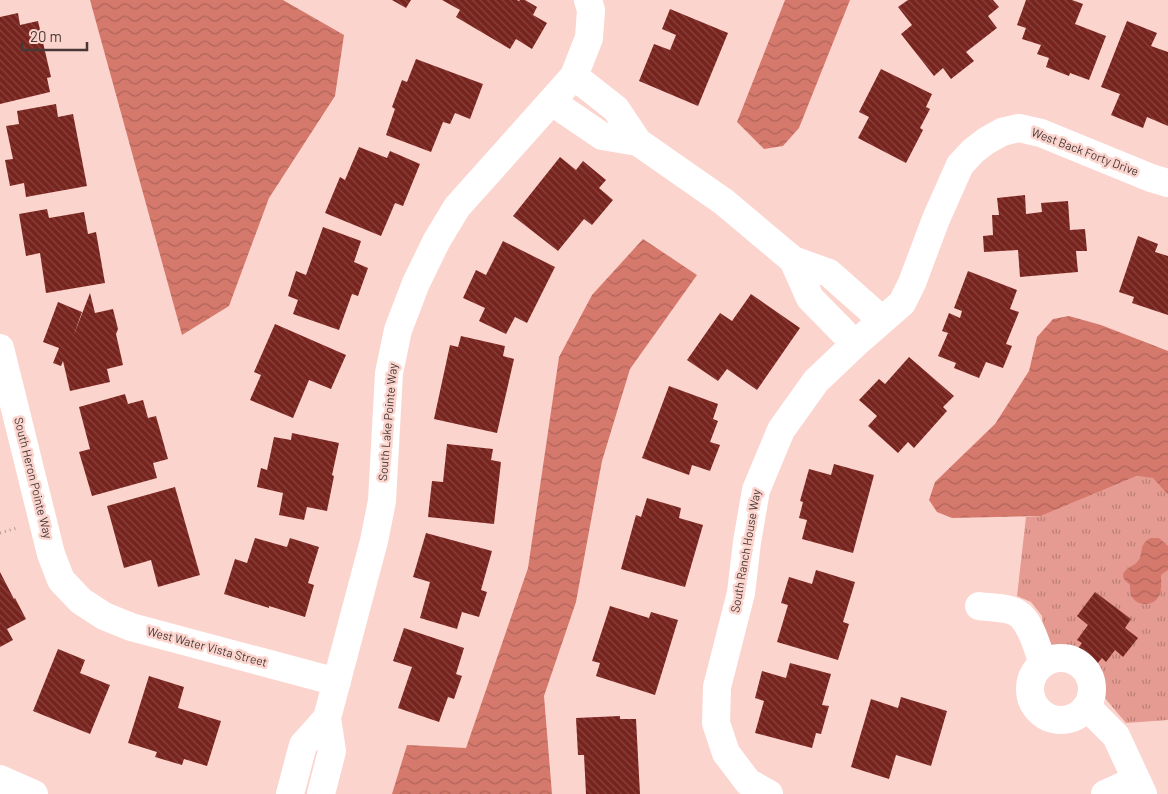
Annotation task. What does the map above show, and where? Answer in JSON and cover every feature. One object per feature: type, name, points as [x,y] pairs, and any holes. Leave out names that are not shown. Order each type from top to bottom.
[{"type":"street","name":"South Lake Pointe Way","points":[[321,794],[332,751],[327,718],[374,541],[382,501],[389,373],[398,330],[416,284],[437,240],[457,207],[574,76],[589,38],[591,10],[588,0]]},
{"type":"street","points":[[574,76],[616,109],[638,142],[724,202],[793,260],[829,273],[882,320]]},
{"type":"street","points":[[552,102],[602,136],[638,142]]},
{"type":"street","name":"West Back Forty Drive","points":[[1002,132],[1019,128],[1041,132],[1151,178],[1168,183]]},
{"type":"street","name":"South Ranch House Way","points":[[769,794],[748,782],[726,753],[716,723],[717,687],[741,593],[756,490],[781,430],[816,381],[902,303],[912,283],[936,218],[960,165],[973,151],[1002,132]]},
{"type":"street","points":[[793,260],[810,298],[855,344]]},
{"type":"street","name":"South Heron Pointe Way","points":[[0,348],[51,554],[61,580],[81,601]]},
{"type":"street","name":"West Water Vista Street","points":[[81,601],[104,616],[130,627],[337,682]]},
{"type":"street","points":[[979,606],[1016,612],[1025,619],[1044,664]]},
{"type":"street","points":[[1064,658],[1074,661],[1083,667],[1089,676],[1092,686],[1091,697],[1087,707],[1080,714],[1062,720],[1052,719],[1044,714],[1036,708],[1030,689],[1036,671],[1044,664],[1064,658]]},
{"type":"street","points":[[1087,707],[1116,736],[1140,787],[1105,794]]},
{"type":"street","name":"South Lake Pointe Way","points":[[290,794],[303,745],[327,718]]},
{"type":"street","points":[[0,779],[34,794]]},
{"type":"path","points":[[0,533],[17,528]]},
{"type":"green space","points":[[1137,476],[1153,477],[1168,495],[1168,720],[1126,723],[1104,697],[1100,679],[1094,668],[1077,655],[1048,644],[1043,635],[1042,616],[1031,602],[1017,596],[1026,517],[1041,516]]},
{"type":"water","points":[[90,0],[283,0],[344,35],[335,96],[269,198],[229,306],[182,335]]},
{"type":"water","points":[[785,0],[850,0],[799,128],[783,146],[764,149],[737,122]]},
{"type":"water","points":[[643,239],[697,275],[630,369],[602,461],[576,602],[544,696],[552,794],[392,794],[407,745],[466,748],[528,568],[559,357],[592,295]]},
{"type":"water","points":[[1069,316],[1101,325],[1168,351],[1168,495],[1153,478],[1137,476],[1041,516],[952,518],[937,512],[929,500],[935,482],[995,424],[1029,371],[1037,337],[1053,319]]},
{"type":"water","points":[[1151,538],[1159,538],[1168,546],[1168,570],[1161,575],[1161,591],[1157,599],[1154,602],[1142,604],[1132,597],[1130,585],[1123,575],[1126,570],[1138,561],[1142,547]]},
{"type":"building","points":[[392,0],[411,0],[406,8]]},
{"type":"building","points":[[442,0],[525,0],[537,7],[533,15],[547,23],[532,49],[516,39],[510,49],[456,17],[460,10]]},
{"type":"building","points":[[908,0],[993,0],[999,7],[988,16],[997,28],[966,52],[974,61],[951,79],[943,68],[934,76],[901,34],[912,25],[898,7]]},
{"type":"building","points":[[1026,0],[1072,0],[1083,4],[1075,24],[1106,36],[1089,80],[1070,73],[1069,76],[1046,67],[1049,58],[1037,54],[1041,45],[1022,39],[1026,28],[1017,25]]},
{"type":"building","points":[[670,9],[728,33],[698,106],[639,81],[654,44],[670,50],[676,35],[662,29]]},
{"type":"building","points":[[18,13],[20,25],[38,21],[51,77],[47,78],[50,92],[0,104],[0,17]]},
{"type":"building","points":[[1127,21],[1157,33],[1151,46],[1168,52],[1168,126],[1147,117],[1143,128],[1111,115],[1120,94],[1101,87]]},
{"type":"building","points":[[416,59],[483,84],[470,119],[455,113],[450,124],[443,122],[431,152],[386,135],[395,109],[392,107],[402,80],[407,82]]},
{"type":"building","points":[[881,69],[932,94],[926,107],[930,109],[920,128],[923,130],[906,163],[858,138],[869,117],[859,112]]},
{"type":"building","points":[[56,104],[58,117],[73,114],[87,186],[26,197],[24,183],[10,186],[5,160],[13,159],[6,126],[19,124],[17,111]]},
{"type":"building","points":[[359,147],[387,158],[390,151],[420,164],[403,206],[395,203],[381,236],[325,213],[340,177],[345,180]]},
{"type":"building","points":[[560,157],[576,170],[583,161],[606,180],[599,188],[613,200],[592,225],[584,219],[558,251],[513,216]]},
{"type":"building","points":[[1025,195],[1026,214],[1042,212],[1041,203],[1068,201],[1070,230],[1085,229],[1087,251],[1076,251],[1078,272],[1020,277],[1018,250],[984,252],[983,236],[993,235],[992,215],[999,215],[997,198]]},
{"type":"building","points":[[47,209],[49,218],[84,212],[88,234],[96,232],[105,283],[46,293],[40,253],[26,256],[19,214]]},
{"type":"building","points":[[323,227],[361,241],[354,262],[368,268],[358,296],[352,294],[339,330],[293,314],[298,300],[288,296],[296,271],[306,275]]},
{"type":"building","points":[[1138,236],[1158,244],[1155,252],[1168,256],[1168,315],[1132,303],[1134,297],[1119,292]]},
{"type":"building","points":[[503,241],[555,267],[527,323],[515,317],[506,334],[479,321],[485,308],[463,298],[476,270],[486,275]]},
{"type":"building","points":[[968,271],[1017,290],[1010,309],[1019,312],[1006,344],[1012,346],[1003,368],[986,362],[979,378],[954,368],[956,363],[938,356],[948,333],[942,331],[949,313],[960,318],[962,311],[954,308]]},
{"type":"building","points":[[90,293],[95,313],[113,309],[123,365],[107,369],[110,382],[70,391],[63,361],[61,366],[53,363],[59,348],[43,342],[58,302],[82,312],[73,337]]},
{"type":"building","points":[[751,294],[800,328],[757,390],[727,369],[718,381],[687,360],[720,313],[732,321]]},
{"type":"building","points":[[275,324],[346,355],[331,389],[309,380],[293,418],[250,400],[261,375],[254,372]]},
{"type":"building","points":[[461,336],[505,346],[503,356],[514,359],[497,433],[434,419],[450,345],[458,347]]},
{"type":"building","points":[[909,357],[954,396],[943,407],[947,411],[914,448],[908,442],[898,453],[868,426],[877,416],[859,400],[879,379],[885,384]]},
{"type":"building","points":[[669,386],[718,404],[713,419],[718,421],[710,442],[720,445],[710,471],[692,465],[689,475],[642,458]]},
{"type":"building","points":[[125,394],[128,404],[143,400],[148,418],[156,416],[168,459],[153,463],[157,478],[92,496],[79,452],[90,449],[79,407]]},
{"type":"building","points":[[292,433],[339,443],[327,511],[307,507],[304,520],[279,515],[283,493],[257,487],[261,468],[267,470],[274,437],[291,440]]},
{"type":"building","points":[[447,444],[493,449],[491,460],[501,462],[494,524],[428,517],[432,481],[443,482]]},
{"type":"building","points":[[834,464],[874,475],[853,553],[802,539],[807,520],[799,518],[803,502],[800,501],[809,469],[831,475]]},
{"type":"building","points":[[175,487],[200,575],[158,587],[151,560],[124,568],[107,506]]},
{"type":"building","points":[[647,498],[681,508],[679,518],[703,525],[685,587],[621,569],[636,515],[641,517]]},
{"type":"building","points":[[426,533],[492,551],[481,590],[487,592],[479,617],[462,612],[457,629],[420,618],[430,582],[413,577]]},
{"type":"building","points":[[255,538],[287,547],[290,538],[319,547],[308,583],[314,585],[305,617],[224,594],[235,559],[247,563]]},
{"type":"building","points":[[816,570],[855,582],[843,622],[849,624],[838,660],[777,642],[788,605],[781,603],[789,577],[812,584]]},
{"type":"building","points":[[0,572],[26,619],[7,629],[13,640],[0,647]]},
{"type":"building","points":[[1095,592],[1131,619],[1125,628],[1138,638],[1123,657],[1115,650],[1106,662],[1102,658],[1096,665],[1076,651],[1082,643],[1077,640],[1088,625],[1077,616]]},
{"type":"building","points":[[610,606],[649,618],[651,612],[678,620],[655,695],[596,676],[600,663],[592,661]]},
{"type":"building","points":[[404,628],[464,648],[456,674],[462,676],[454,699],[448,697],[439,722],[398,708],[412,667],[393,661]]},
{"type":"building","points":[[58,649],[85,660],[80,673],[110,685],[90,734],[33,711]]},
{"type":"building","points":[[790,663],[831,674],[822,705],[829,706],[821,734],[816,733],[812,748],[755,733],[764,701],[755,698],[762,671],[786,678]]},
{"type":"building","points":[[149,676],[184,687],[178,708],[221,721],[207,766],[184,759],[182,765],[155,757],[157,752],[128,743]]},
{"type":"building","points":[[901,697],[947,711],[931,766],[896,755],[889,779],[851,767],[871,699],[898,708]]},
{"type":"building","points":[[620,716],[620,719],[636,719],[640,794],[586,794],[584,755],[578,755],[576,718]]}]
